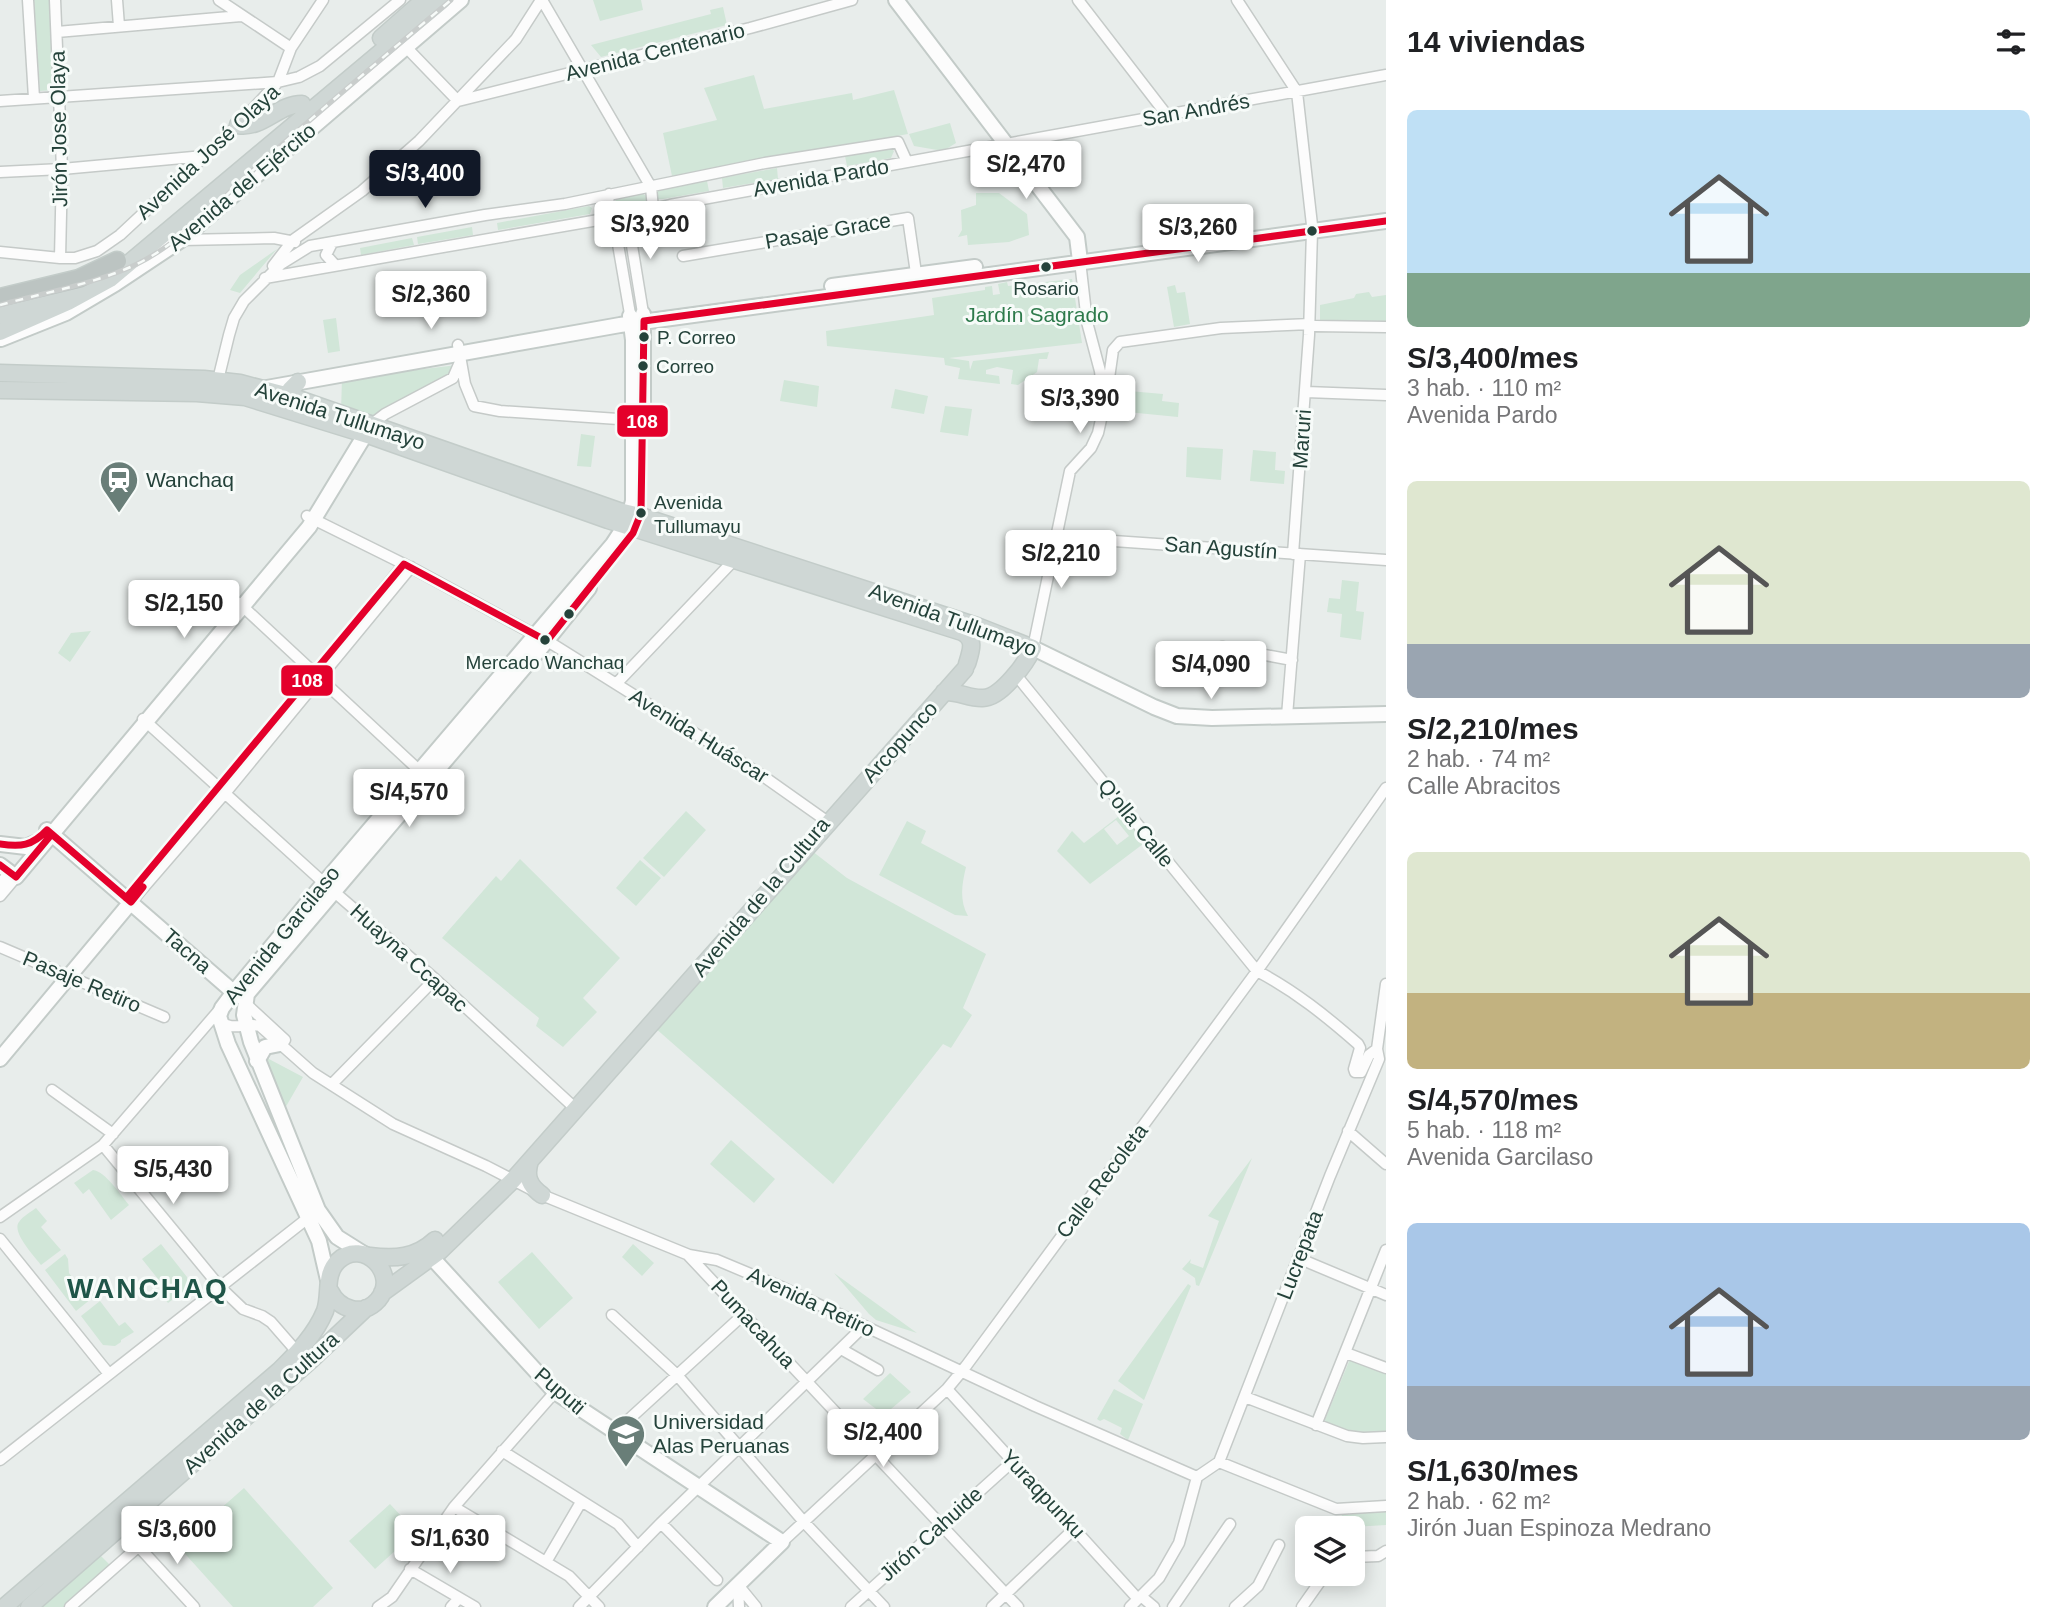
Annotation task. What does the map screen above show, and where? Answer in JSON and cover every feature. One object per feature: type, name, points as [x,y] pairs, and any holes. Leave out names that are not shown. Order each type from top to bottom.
[{"type":"highway","points":[[0,296],[79,279],[117,261]]},
{"type":"main road","name":"Avenida del Ejército","points":[[0,315],[73,289],[117,261],[425,0]]},
{"type":"main road","name":"Avenida del Ejército","points":[[0,332],[93,290],[122,270],[402,42],[443,0]]},
{"type":"main road","points":[[238,125],[251,125],[289,106],[302,104]]},
{"type":"main road","points":[[30,328],[52,309]]},
{"type":"main road","name":"Avenida Tullumayo","points":[[0,373],[238,389],[295,389],[365,431]]},
{"type":"main road","name":"Avenida Tullumayo","points":[[0,390],[216,387]]},
{"type":"main road","name":"Avenida Tullumayo","points":[[238,389],[633,521],[1034,642]]},
{"type":"main road","name":"Avenida Tullumayo","points":[[633,521],[735,559],[965,633],[972,642],[966,666]]},
{"type":"main road","name":"Arcopunco","points":[[829,818],[944,692],[993,631]]},
{"type":"main road","points":[[944,692],[978,698],[991,697],[1016,675],[1034,642]]},
{"type":"main road","points":[[966,666],[964,683],[970,695]]},
{"type":"main road","name":"Avenida de la Cultura","points":[[382,1293],[431,1256],[509,1178],[697,965],[806,832],[829,818]]},
{"type":"main road","name":"Avenida de la Cultura","points":[[509,1178],[530,1161],[573,1106]]},
{"type":"main road","points":[[530,1161],[527,1169],[530,1184],[542,1195]]},
{"type":"main road","points":[[298,1353],[319,1324],[326,1309],[333,1266],[341,1258],[351,1254],[431,1256]]},
{"type":"main road","points":[[329,1285],[335,1300],[344,1307],[355,1310],[376,1302],[385,1284],[383,1271],[377,1262],[367,1255]]},
{"type":"main road","name":"Avenida de la Cultura","points":[[4,1607],[116,1521],[311,1360],[366,1308]]},
{"type":"main road","name":"Avenida de la Cultura","points":[[29,1607],[116,1521],[298,1353]]},
{"type":"street","points":[[28,0],[34,98]]},
{"type":"street","name":"Jirón Jose Olaya","points":[[55,0],[62,169],[60,258]]},
{"type":"street","points":[[117,0],[120,26]]},
{"type":"street","points":[[219,0],[290,48]]},
{"type":"street","points":[[0,101],[278,82],[290,48],[323,0]]},
{"type":"street","name":"Avenida José Olaya","points":[[0,252],[75,258],[97,251],[120,235],[205,156],[278,82],[299,77],[320,66],[400,0]]},
{"type":"street","points":[[425,0],[402,42],[458,101]]},
{"type":"street","name":"Avenida del Ejército","points":[[0,339],[66,313],[181,240],[402,42],[461,0]]},
{"type":"street","points":[[216,387],[234,318],[244,301],[295,239],[378,178],[419,141],[516,39],[541,0],[651,187],[653,209]]},
{"type":"street","name":"Avenida Centenario","points":[[458,101],[852,0]]},
{"type":"street","points":[[896,0],[1077,237],[1087,322],[1100,371],[1104,407]]},
{"type":"street","points":[[1078,0],[1166,114]]},
{"type":"street","points":[[1237,0],[1297,92]]},
{"type":"street","points":[[57,32],[241,16]]},
{"type":"street","name":"San Andrés","points":[[1006,146],[1386,75]]},
{"type":"street","name":"Maruri","points":[[1287,716],[1312,325],[1312,228],[1297,92]]},
{"type":"street","points":[[265,278],[303,249],[651,187],[765,163],[898,142],[907,162]]},
{"type":"street","name":"Avenida Pardo","points":[[265,278],[1006,146]]},
{"type":"street","points":[[0,172],[205,156]]},
{"type":"street","points":[[609,194],[608,204],[637,318],[633,521]]},
{"type":"street","points":[[1312,228],[1386,214]]},
{"type":"street","points":[[627,215],[637,318],[643,454],[633,521]]},
{"type":"street","name":"Pasaje Grace","points":[[683,256],[908,218],[917,279]]},
{"type":"street","points":[[295,389],[637,318],[1080,257],[1386,221]]},
{"type":"street","points":[[181,240],[295,239],[303,249]]},
{"type":"street","points":[[332,243],[326,255],[335,265]]},
{"type":"street","points":[[1034,642],[1070,471],[1091,448],[1098,433],[1108,391],[1113,350],[1120,342],[1221,328],[1312,325],[1386,327]]},
{"type":"street","points":[[311,518],[340,463],[365,431],[385,414],[453,378],[459,353]]},
{"type":"street","points":[[459,353],[465,384],[472,403],[479,408],[633,420]]},
{"type":"street","points":[[238,389],[459,353]]},
{"type":"street","points":[[453,378],[465,384]]},
{"type":"street","points":[[1306,392],[1386,395]]},
{"type":"street","points":[[0,896],[8,871],[49,832],[311,518],[365,431]]},
{"type":"street","name":"Avenida Huáscar","points":[[311,518],[541,638],[829,818]]},
{"type":"street","name":"Avenida Garcilaso","points":[[312,1214],[228,1044],[220,1014],[241,1001],[328,887],[541,638],[633,521]]},
{"type":"street","name":"San Agustín","points":[[1056,537],[1386,559]]},
{"type":"street","points":[[615,684],[735,559]]},
{"type":"street","points":[[0,1047],[223,790],[407,566]]},
{"type":"street","points":[[240,605],[424,776]]},
{"type":"street","name":"Avenida Tullumayo","points":[[1034,642],[1154,707],[1177,716],[1212,718],[1386,714]]},
{"type":"street","points":[[1222,647],[1292,660]]},
{"type":"street","name":"Q'olla Calle","points":[[1016,675],[1257,971]]},
{"type":"street","name":"Huayna Ccapac","points":[[144,720],[328,887],[435,979],[573,1106]]},
{"type":"street","name":"Calle Recoleta","points":[[782,1542],[947,1389],[1257,971],[1386,788]]},
{"type":"street","points":[[0,884],[8,871],[49,832]]},
{"type":"street","name":"Tacna","points":[[49,832],[317,1068],[322,1077]]},
{"type":"street","points":[[0,844],[26,847],[35,843]]},
{"type":"street","name":"Pasaje Retiro","points":[[0,947],[164,1017]]},
{"type":"street","points":[[1257,971],[1300,996],[1358,1044],[1360,1048],[1354,1069],[1356,1072],[1361,1072],[1369,1055],[1377,1049],[1386,1055]]},
{"type":"street","points":[[0,1059],[66,974]]},
{"type":"street","points":[[332,1084],[435,979]]},
{"type":"street","name":"Lucrepata","points":[[1219,1462],[1348,1131],[1379,1059],[1377,1049],[1386,985]]},
{"type":"street","points":[[241,1001],[257,1061],[312,1214],[329,1285]]},
{"type":"street","points":[[0,1217],[103,1145],[220,1014]]},
{"type":"street","name":"Tacna","points":[[220,1014],[227,1026],[260,1026],[313,1073],[393,1124],[542,1195]]},
{"type":"street","points":[[257,1061],[265,1048],[280,1044]]},
{"type":"street","points":[[52,1090],[113,1134]]},
{"type":"street","points":[[1348,1131],[1386,1164]]},
{"type":"street","points":[[103,1145],[220,1287],[243,1309],[271,1322],[298,1353]]},
{"type":"street","name":"Avenida Retiro","points":[[542,1195],[689,1255],[717,1260],[779,1286],[960,1372],[1197,1478]]},
{"type":"street","points":[[312,1214],[337,1237],[367,1255]]},
{"type":"street","points":[[0,1460],[312,1214]]},
{"type":"street","points":[[0,1240],[109,1374]]},
{"type":"street","points":[[1316,1425],[1386,1250]]},
{"type":"street","name":"Pumacahua","points":[[689,1255],[1018,1607]]},
{"type":"street","name":"Puputi","points":[[431,1256],[555,1392],[782,1542]]},
{"type":"street","points":[[1298,1258],[1386,1295]]},
{"type":"street","points":[[614,1433],[744,1314]]},
{"type":"street","points":[[612,1315],[677,1375],[804,1522],[884,1607]]},
{"type":"street","points":[[579,1607],[864,1326]]},
{"type":"street","points":[[841,1349],[878,1370]]},
{"type":"street","points":[[1346,1353],[1386,1368]]},
{"type":"street","name":"Yuraqpunku","points":[[947,1389],[1140,1598],[1154,1607]]},
{"type":"street","points":[[378,1607],[392,1597],[454,1507],[555,1392]]},
{"type":"street","points":[[1245,1397],[1347,1436],[1386,1437]]},
{"type":"street","points":[[502,1451],[618,1524],[638,1546]]},
{"type":"street","name":"Jirón Cahuide","points":[[851,1607],[1012,1462]]},
{"type":"street","points":[[1130,1607],[1159,1578],[1179,1543],[1197,1478],[1219,1462],[1336,1509],[1386,1506]]},
{"type":"street","points":[[546,1562],[581,1502]]},
{"type":"street","points":[[454,1507],[569,1576],[599,1607]]},
{"type":"street","name":"Puputi","points":[[743,1515],[763,1540],[764,1559]]},
{"type":"street","points":[[116,1521],[194,1607]]},
{"type":"street","points":[[662,1523],[717,1580]]},
{"type":"street","points":[[1173,1607],[1230,1524]]},
{"type":"street","points":[[992,1607],[1075,1528]]},
{"type":"street","points":[[715,1607],[782,1542]]},
{"type":"street","points":[[1235,1607],[1258,1586],[1279,1545]]},
{"type":"street","points":[[70,1607],[138,1547]]},
{"type":"street","points":[[1365,1557],[1378,1556],[1386,1552]]},
{"type":"street","points":[[410,1569],[475,1607]]},
{"type":"street","points":[[738,1585],[739,1607]]},
{"type":"street","points":[[738,1585],[756,1607]]},
{"type":"street","points":[[1303,1607],[1317,1586]]},
{"type":"street","points":[[451,1607],[459,1598]]},
{"type":"green space","points":[[34,0],[50,0],[56,90],[40,91]]},
{"type":"green space","points":[[593,0],[641,0],[643,10],[600,21]]},
{"type":"green space","points":[[723,7],[727,25],[601,57],[591,45],[711,14],[710,10]]},
{"type":"green space","points":[[754,75],[764,109],[852,93],[853,100],[894,90],[908,134],[672,176],[663,133],[717,120],[704,88]]},
{"type":"green space","points":[[950,123],[956,143],[943,151],[914,146],[909,134]]},
{"type":"green space","points":[[890,148],[894,151],[891,158],[847,166],[845,156]]},
{"type":"green space","points":[[777,168],[778,179],[723,188],[722,178]]},
{"type":"green space","points":[[707,181],[709,191],[663,199],[658,199],[655,194],[658,190]]},
{"type":"green space","points":[[976,193],[999,193],[1027,214],[1029,235],[1009,242],[968,245],[967,235],[958,237],[962,230],[961,210],[976,205]]},
{"type":"green space","points":[[643,194],[648,197],[643,205],[624,209],[615,205],[616,198]]},
{"type":"green space","points":[[589,206],[592,208],[590,214],[498,230],[497,223]]},
{"type":"green space","points":[[472,227],[473,235],[418,244],[417,237]]},
{"type":"green space","points":[[412,238],[414,245],[361,255],[360,248]]},
{"type":"green space","points":[[277,249],[240,293],[230,290],[240,275]]},
{"type":"green space","name":"Jardín Sagrado","points":[[1072,279],[1082,343],[949,358],[969,361],[970,370],[973,361],[1049,352],[1047,359],[1039,359],[1037,372],[1018,385],[1011,384],[1013,370],[997,367],[986,370],[986,374],[999,376],[1000,384],[958,379],[960,368],[945,365],[944,358],[827,346],[826,331],[934,315],[932,298],[985,290],[985,287],[992,286],[993,295],[1000,294],[998,284],[1007,282],[1008,286]]},
{"type":"green space","points":[[1175,285],[1177,293],[1185,292],[1190,324],[1174,327],[1167,287]]},
{"type":"green space","points":[[1369,292],[1372,297],[1386,295],[1386,323],[1320,323],[1320,305]]},
{"type":"green space","points":[[336,318],[340,351],[328,353],[323,320]]},
{"type":"green space","points":[[457,365],[455,371],[368,420],[341,411],[342,379]]},
{"type":"green space","points":[[784,380],[819,386],[817,407],[780,401]]},
{"type":"green space","points":[[895,389],[928,396],[924,414],[891,408]]},
{"type":"green space","points":[[1129,391],[1163,394],[1162,401],[1179,403],[1178,417],[1127,412]]},
{"type":"green space","points":[[945,406],[972,409],[968,436],[940,432]]},
{"type":"green space","points":[[581,434],[595,436],[591,467],[577,466]]},
{"type":"green space","points":[[1187,447],[1223,449],[1221,480],[1186,477]]},
{"type":"green space","points":[[1253,450],[1276,452],[1275,470],[1285,471],[1284,484],[1250,481]]},
{"type":"green space","points":[[1342,580],[1359,582],[1356,611],[1364,612],[1361,640],[1340,637],[1342,614],[1327,612],[1329,598],[1340,599]]},
{"type":"green space","points":[[91,631],[70,662],[58,653],[71,633]]},
{"type":"green space","points":[[686,811],[706,830],[664,877],[643,858]]},
{"type":"green space","points":[[1123,813],[1147,841],[1090,884],[1057,851],[1072,831],[1084,843]],"holes":[[[1116,820],[1129,836],[1117,845],[1104,829]]]},
{"type":"green space","points":[[907,821],[926,831],[921,843],[966,867],[962,898],[968,916],[955,915],[879,875]]},
{"type":"green space","points":[[812,851],[847,878],[986,954],[963,1008],[972,1015],[951,1048],[943,1044],[833,1184],[654,1027]]},
{"type":"green space","points":[[520,859],[620,958],[583,998],[597,1012],[563,1047],[536,1026],[539,1018],[442,938],[496,876],[501,881]]},
{"type":"green space","points":[[640,860],[661,878],[636,906],[616,888]]},
{"type":"green space","points":[[267,1058],[303,1077],[284,1110]]},
{"type":"green space","points":[[731,1140],[775,1179],[754,1203],[710,1164]]},
{"type":"green space","points":[[1252,1158],[1199,1286],[1196,1285],[1195,1278],[1182,1269],[1191,1259],[1190,1263],[1203,1268],[1219,1221],[1208,1216]]},
{"type":"green space","points":[[93,1170],[108,1179],[129,1205],[111,1220],[89,1189],[83,1194],[74,1183]]},
{"type":"green space","points":[[36,1208],[47,1221],[41,1227],[61,1250],[41,1265],[25,1244],[17,1226]]},
{"type":"green space","points":[[161,1244],[187,1277],[188,1288],[168,1303],[161,1294],[166,1289],[142,1259]]},
{"type":"green space","points":[[633,1244],[654,1263],[642,1276],[622,1257]]},
{"type":"green space","points":[[532,1252],[573,1298],[539,1329],[498,1282]]},
{"type":"green space","points":[[65,1254],[69,1273],[80,1288],[92,1289],[96,1295],[76,1311],[45,1270]]},
{"type":"green space","points":[[834,1273],[917,1333],[876,1320]]},
{"type":"green space","points":[[1188,1284],[1191,1286],[1144,1400],[1118,1381]]},
{"type":"green space","points":[[100,1301],[119,1326],[125,1322],[134,1332],[115,1346],[103,1345],[81,1316]]},
{"type":"green space","points":[[1350,1359],[1386,1372],[1386,1434],[1353,1436],[1324,1422]]},
{"type":"green space","points":[[890,1373],[911,1392],[884,1415],[863,1399]]},
{"type":"green space","points":[[1114,1389],[1143,1404],[1128,1440],[1120,1434],[1122,1428],[1104,1419],[1097,1419]]},
{"type":"green space","points":[[244,1488],[333,1588],[313,1607],[233,1607],[178,1546]]},
{"type":"green space","points":[[390,1504],[416,1532],[375,1569],[349,1541]]},
{"type":"green space","points":[[1386,1511],[1386,1525],[1365,1526],[1365,1516],[1342,1515]]},
{"type":"green space","points":[[98,1553],[110,1565],[64,1607],[36,1607]]},
{"type":"railway","points":[[0,305],[105,277],[154,255],[202,218],[284,142],[451,0]]},
{"type":"transit line","name":"108","points":[[126,898],[404,564],[547,641],[633,533],[641,513],[644,321],[1386,221]]},
{"type":"transit line","name":"108","points":[[0,844],[26,844],[47,830],[131,902],[143,887]]},
{"type":"transit line","name":"108","points":[[0,865],[16,877],[51,835]]},
{"type":"place","name":"Rosario","points":[[1046,267]]},
{"type":"place","name":"P. Correo","points":[[644,337]]},
{"type":"place","name":"Correo","points":[[643,366]]},
{"type":"place","name":"Avenida Tullumayu","points":[[641,513]]},
{"type":"place","name":"Wanchaq","points":[[119,514]]},
{"type":"place","name":"Mercado Wanchaq","points":[[545,640]]},
{"type":"place","name":"Universidad Alas Peruanas","points":[[626,1468]]},
{"type":"district","name":"WANCHAQ","points":[[148,1288]]}]
